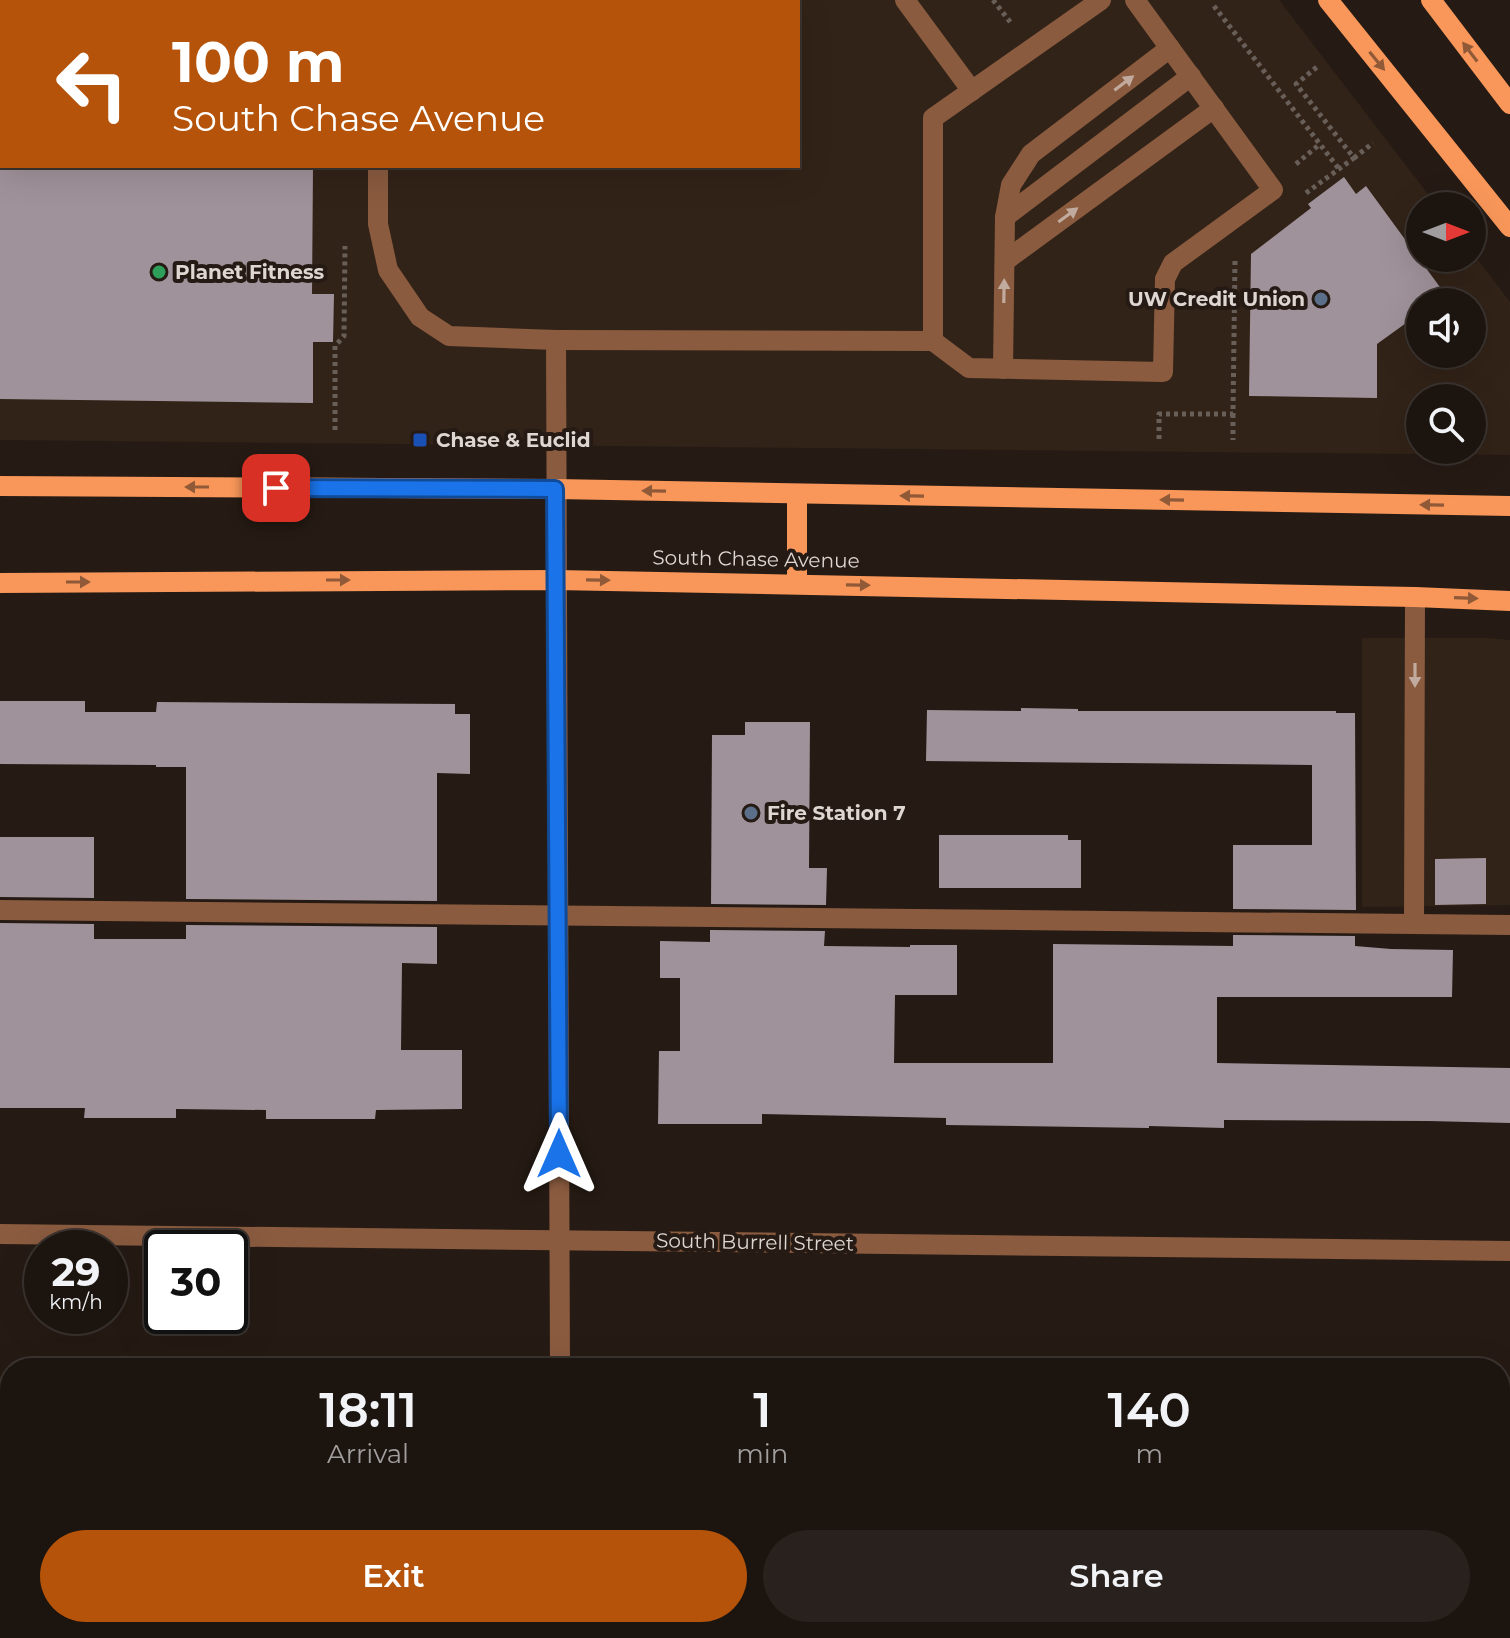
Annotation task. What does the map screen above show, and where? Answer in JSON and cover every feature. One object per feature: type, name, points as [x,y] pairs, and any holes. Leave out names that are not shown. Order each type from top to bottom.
[{"type":"main road","points":[[1328,0],[1510,227]]},
{"type":"main road","points":[[1431,0],[1510,104]]},
{"type":"main road","points":[[0,486],[555,489],[1510,506]]},
{"type":"main road","points":[[797,494],[797,584]]},
{"type":"main road","name":"South Chase Avenue","points":[[0,583],[556,580],[1510,601]]},
{"type":"street","points":[[905,0],[972,91]]},
{"type":"street","points":[[933,341],[933,118],[1101,0]]},
{"type":"street","points":[[378,168],[378,224],[388,270],[420,317],[449,336],[556,340],[933,341],[969,368],[1163,372],[1165,279],[1173,263],[1273,190],[1135,0]]},
{"type":"street","points":[[1003,369],[1005,217],[1011,185],[1031,154],[1170,48]]},
{"type":"street","points":[[1005,217],[1191,76]]},
{"type":"street","points":[[1005,261],[1214,108]]},
{"type":"street","points":[[556,340],[560,1358]]},
{"type":"street","points":[[1414,924],[1415,597]]},
{"type":"street","points":[[0,910],[1510,925]]},
{"type":"street","name":"South Burrell Street","points":[[0,1234],[1510,1251]]},
{"type":"path","points":[[1214,6],[1339,169]]},
{"type":"path","points":[[1317,67],[1296,84],[1354,158]]},
{"type":"path","points":[[1304,195],[1373,143]]},
{"type":"path","points":[[335,430],[335,346],[344,336],[345,243]]},
{"type":"path","points":[[1233,440],[1235,246]]},
{"type":"path","points":[[1159,439],[1159,414],[1233,414]]},
{"type":"shaded area","points":[[800,0],[1279,0],[1426,192],[1406,192],[1406,272],[1486,270],[1510,302],[1510,455],[1486,455],[1486,384],[1406,384],[1406,454],[0,440],[0,168],[800,168]]},
{"type":"shaded area","points":[[1362,638],[1510,640],[1510,905],[1362,907]]},
{"type":"building","points":[[0,168],[313,168],[312,294],[334,294],[333,342],[313,342],[313,403],[0,399]]},
{"type":"building","points":[[1344,177],[1356,194],[1366,186],[1406,241],[1406,272],[1429,272],[1441,288],[1406,288],[1406,323],[1377,344],[1377,398],[1249,396],[1251,254],[1311,208],[1308,204]]},
{"type":"building","points":[[0,701],[85,701],[85,712],[156,712],[157,702],[455,704],[455,714],[470,714],[470,774],[437,773],[437,901],[186,899],[186,767],[0,764]]},
{"type":"building","points":[[1021,708],[1355,713],[1356,910],[1233,909],[1233,845],[1312,845],[1312,765],[926,761],[927,710],[1021,711]]},
{"type":"building","name":"Fire Station 7","points":[[745,722],[810,722],[809,868],[827,868],[826,905],[711,904],[712,735],[745,735]]},
{"type":"building","points":[[939,835],[1068,835],[1068,840],[1081,840],[1081,888],[939,888]]},
{"type":"building","points":[[0,837],[94,837],[94,898],[0,897]]},
{"type":"building","points":[[1486,858],[1486,904],[1435,905],[1435,859]]},
{"type":"building","points":[[0,923],[94,924],[94,939],[186,939],[186,925],[437,927],[437,964],[402,963],[401,1050],[462,1050],[462,1109],[376,1110],[375,1119],[266,1119],[266,1110],[176,1109],[176,1118],[84,1118],[85,1108],[0,1108]]},
{"type":"building","points":[[710,930],[825,931],[824,946],[957,945],[957,995],[895,995],[894,1063],[1053,1063],[1053,944],[1233,946],[1233,935],[1355,936],[1355,946],[1453,950],[1452,997],[1217,997],[1217,1063],[1510,1068],[1510,1123],[1224,1120],[1224,1128],[1149,1128],[946,1125],[946,1118],[762,1114],[762,1124],[658,1124],[659,1051],[680,1051],[680,978],[660,978],[660,941],[710,942]]},
{"type":"place","name":"Planet Fitness","points":[[159,272]]},
{"type":"place","name":"UW Credit Union","points":[[1321,299]]},
{"type":"place","name":"Chase & Euclid","points":[[420,440]]},
{"type":"place","name":"Fire Station 7","points":[[751,813]]},
{"type":"route","points":[[276,488],[555,489],[559,1154]]}]
